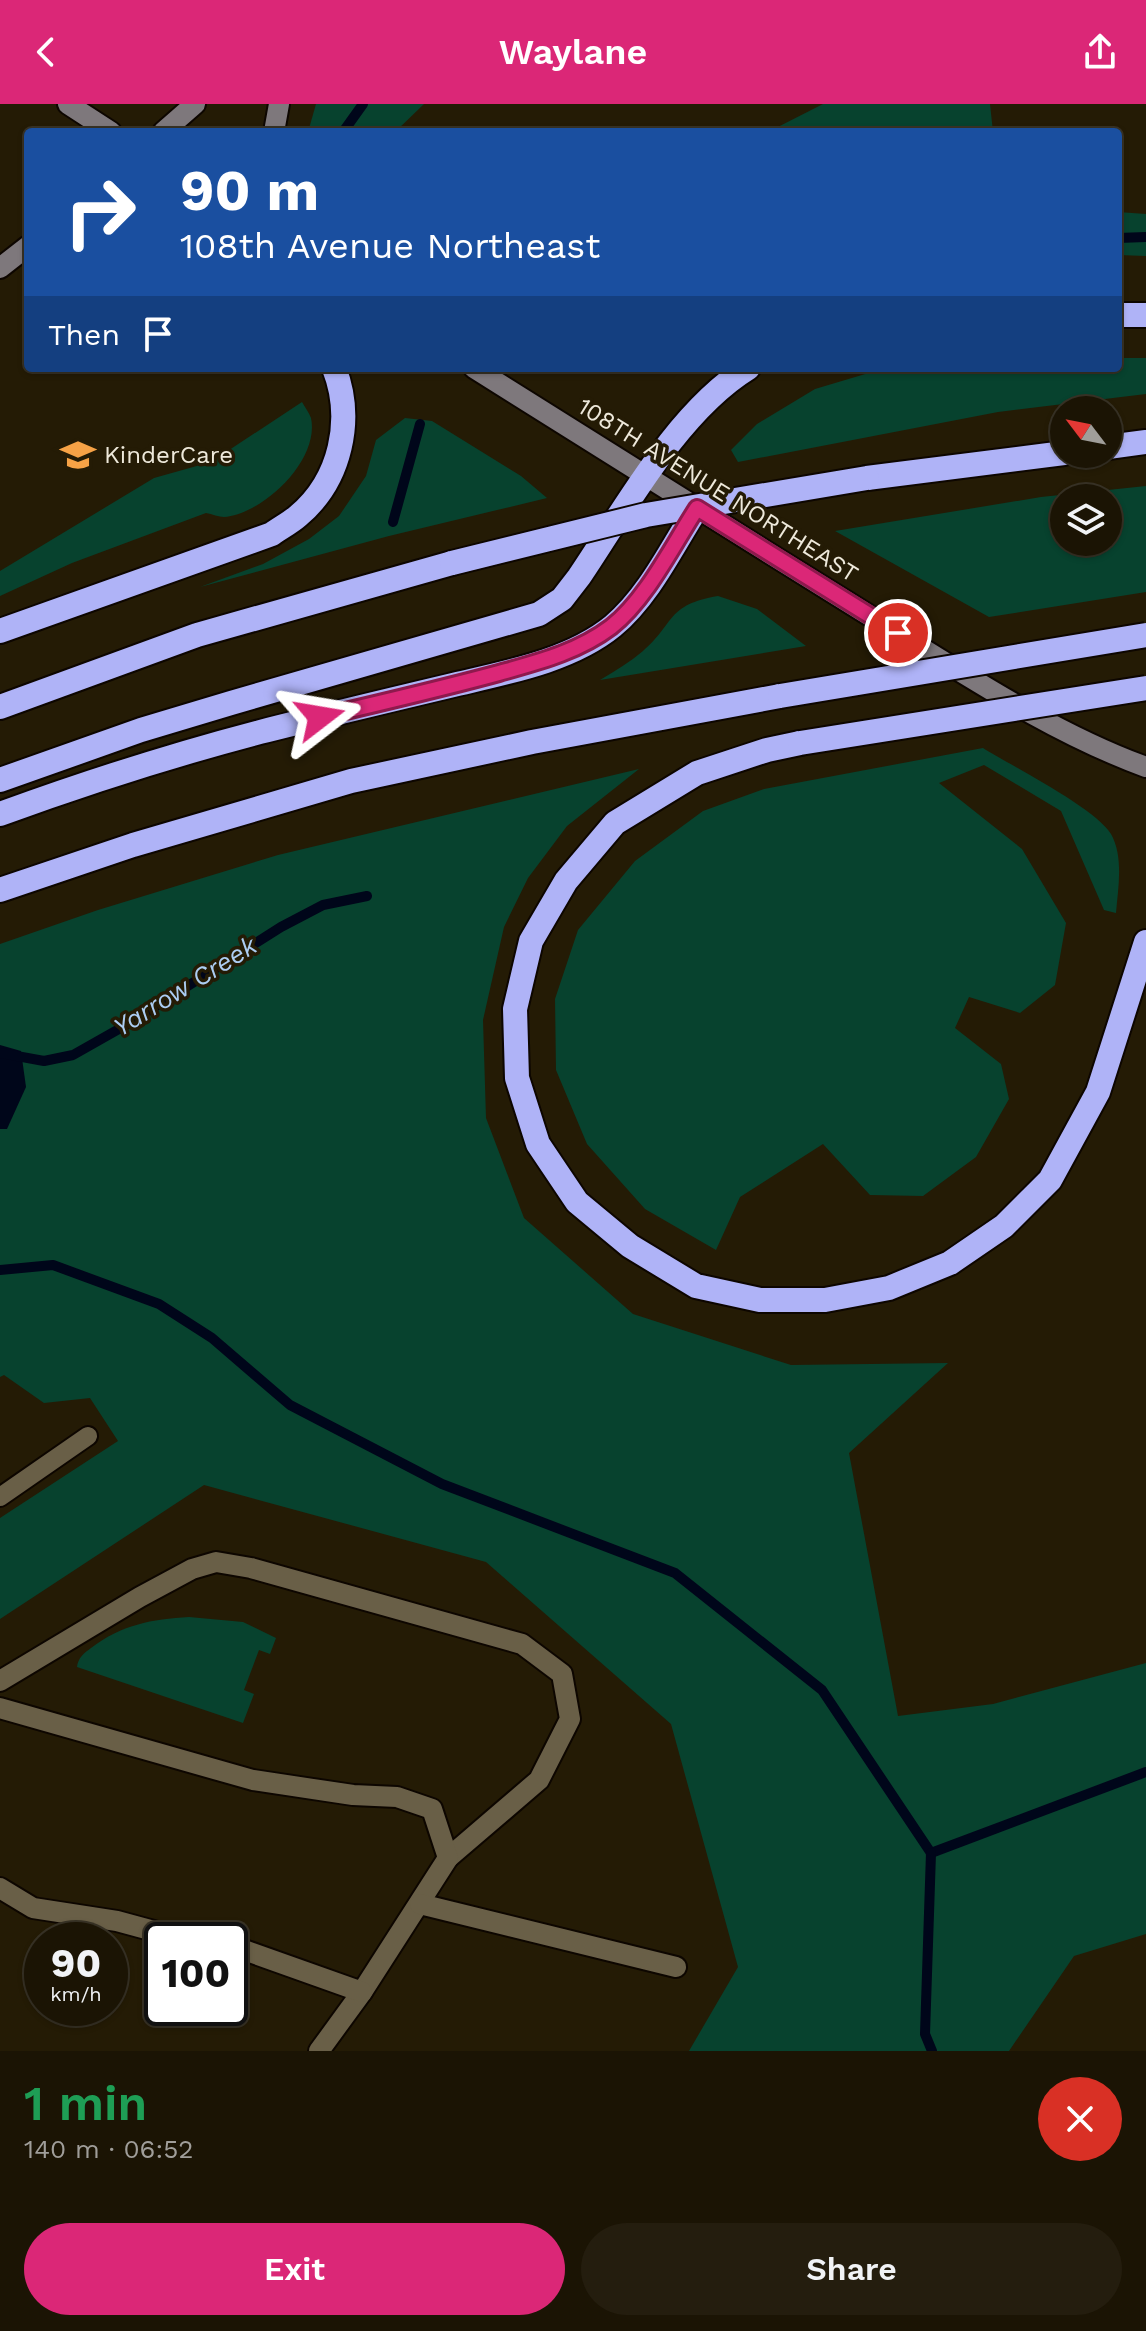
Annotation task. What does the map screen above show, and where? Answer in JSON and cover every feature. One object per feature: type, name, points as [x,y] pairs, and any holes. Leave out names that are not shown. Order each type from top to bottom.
[{"type":"highway","points":[[1122,315],[1146,315]]},
{"type":"highway","points":[[0,631],[272,534],[298,516],[320,493],[335,465],[343,434],[343,402],[335,372]]},
{"type":"highway","points":[[0,780],[141,730],[539,614],[562,599],[579,577],[692,415],[742,372]]},
{"type":"highway","points":[[1122,445],[1146,442]]},
{"type":"highway","points":[[0,707],[197,635],[452,563],[646,515],[867,478],[1050,455]]},
{"type":"highway","points":[[0,814],[76,786],[259,733],[474,680],[583,645],[613,625],[638,599],[697,508]]},
{"type":"highway","points":[[0,890],[133,845],[351,781],[532,742],[780,696],[1146,635]]},
{"type":"highway","points":[[1146,688],[767,750],[697,773],[615,823],[566,881],[531,941],[515,1009],[517,1078],[538,1144],[577,1202],[630,1246],[696,1286],[760,1300],[825,1300],[889,1288],[950,1263],[1004,1226],[1050,1180],[1098,1092],[1146,942]]},
{"type":"main road","points":[[68,104],[105,128]]},
{"type":"main road","points":[[168,128],[195,104]]},
{"type":"main road","points":[[275,128],[279,104]]},
{"type":"main road","points":[[0,268],[24,249]]},
{"type":"main road","name":"108TH AVENUE NORTHEAST","points":[[480,372],[1041,719],[1091,745],[1146,767]]},
{"type":"street","points":[[0,1681],[140,1597],[192,1569],[216,1562],[251,1568],[522,1644],[562,1674],[570,1719],[539,1780],[448,1858],[362,1992],[319,2051]]},
{"type":"street","points":[[0,1708],[253,1780],[353,1795],[397,1797],[432,1809],[448,1858]]},
{"type":"street","points":[[0,1888],[33,1908],[144,1928]]},
{"type":"street","points":[[420,1904],[676,1967]]},
{"type":"street","points":[[248,1951],[362,1992]]},
{"type":"lane","points":[[0,1497],[88,1436]]},
{"type":"green space","points":[[316,104],[424,104],[399,128],[309,128]]},
{"type":"green space","points":[[823,104],[990,104],[993,128],[776,128]]},
{"type":"green space","points":[[1122,212],[1146,214],[1146,256],[1122,255]]},
{"type":"green space","points":[[1122,358],[1146,358],[1146,394],[1122,397],[1050,396],[1050,406],[998,412],[738,462],[731,450],[757,424],[815,389],[872,372],[1122,372]]},
{"type":"green space","points":[[302,402],[311,418],[307,451],[286,482],[255,506],[224,517],[206,513],[72,563],[0,596],[0,571],[154,478],[211,462]]},
{"type":"green space","points":[[405,418],[432,421],[521,476],[547,498],[389,536],[200,587],[263,564],[309,539],[339,516],[366,476],[376,440]]},
{"type":"green space","points":[[1146,486],[1146,592],[989,617],[835,531],[1050,496],[1050,556],[1122,556],[1122,489]]},
{"type":"green space","points":[[718,596],[757,609],[806,646],[600,680],[643,651],[680,610],[689,604]]},
{"type":"green space","points":[[983,748],[1071,800],[1102,824],[1115,843],[1119,873],[1116,913],[1104,910],[1061,811],[984,765],[939,783],[1022,849],[1066,923],[1055,985],[1020,1013],[969,997],[955,1028],[1001,1064],[1009,1099],[976,1157],[923,1196],[870,1195],[823,1144],[740,1197],[716,1250],[645,1209],[587,1144],[556,1070],[555,999],[578,930],[635,861],[703,811],[764,789]]},
{"type":"green space","points":[[639,769],[567,826],[528,878],[504,927],[483,1020],[486,1118],[524,1218],[633,1314],[791,1365],[948,1363],[849,1453],[898,1716],[993,1704],[1146,1663],[1146,1934],[1074,1956],[1009,2051],[689,2051],[738,1967],[671,1724],[486,1562],[204,1485],[0,1619],[0,1518],[118,1441],[90,1398],[44,1403],[4,1375],[0,1377],[0,944],[98,910],[278,855]]},
{"type":"green space","points":[[189,1617],[243,1622],[276,1638],[270,1654],[259,1650],[244,1690],[254,1694],[243,1723],[77,1667],[84,1654],[102,1640],[125,1629],[162,1619]]},
{"type":"water","points":[[0,1045],[21,1051],[26,1087],[7,1129],[0,1129]]},
{"type":"waterway","name":"Yarrow Creek","points":[[346,128],[363,104]]},
{"type":"waterway","points":[[1122,238],[1146,237]]},
{"type":"waterway","name":"Yarrow Creek","points":[[393,522],[420,424]]},
{"type":"waterway","name":"Yarrow Creek","points":[[0,1053],[44,1061],[73,1055],[281,927],[323,905],[367,896]]},
{"type":"waterway","points":[[0,1270],[53,1265],[159,1304],[212,1338],[290,1405],[442,1484],[675,1573],[822,1690],[931,1853],[1146,1772]]},
{"type":"waterway","points":[[931,1853],[925,2034],[932,2051]]},
{"type":"place","name":"KinderCare","points":[[78,455]]},
{"type":"route","points":[[320,717],[474,680],[583,645],[613,625],[638,599],[697,508],[898,633]]}]
